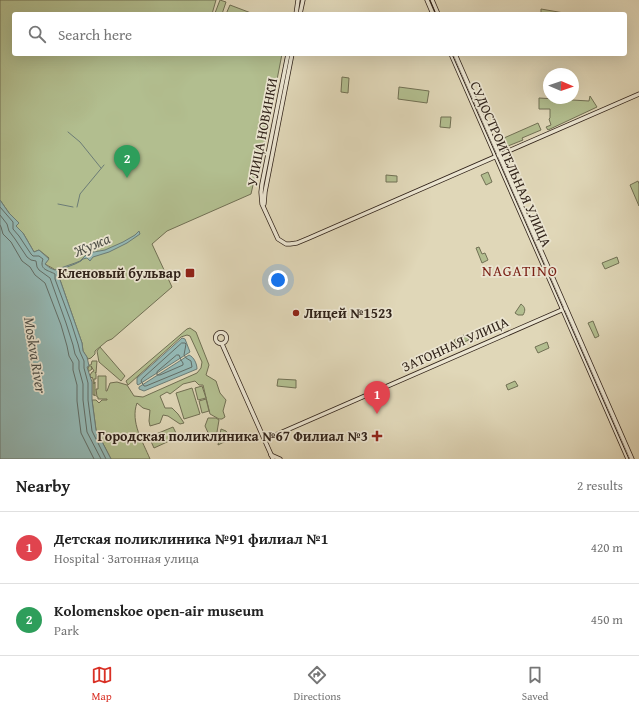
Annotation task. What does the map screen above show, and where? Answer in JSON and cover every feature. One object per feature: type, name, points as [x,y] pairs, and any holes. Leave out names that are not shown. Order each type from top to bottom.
[{"type":"street","points":[[296,12],[298,0]]},
{"type":"street","points":[[300,12],[302,0]]},
{"type":"street","points":[[427,0],[432,12]]},
{"type":"street","points":[[432,0],[437,12]]},
{"type":"street","name":"УЛИЦА НОВИНКИ","points":[[288,56],[262,188],[262,204],[278,239],[286,244],[297,243],[498,156]]},
{"type":"street","name":"УЛИЦА НОВИНКИ","points":[[266,212],[264,204],[265,192],[292,56]]},
{"type":"street","name":"СУДОСТРОИТЕЛЬНАЯ УЛИЦА","points":[[452,56],[498,156]]},
{"type":"street","name":"СУДОСТРОИТЕЛЬНАЯ УЛИЦА","points":[[456,56],[628,459]]},
{"type":"street","points":[[498,156],[639,94]]},
{"type":"street","name":"СУДОСТРОИТЕЛЬНАЯ УЛИЦА","points":[[564,309],[632,459]]},
{"type":"street","name":"ЗАТОННАЯ УЛИЦА","points":[[264,440],[564,309]]},
{"type":"street","points":[[223,343],[225,351],[272,457],[280,459]]},
{"type":"green space","points":[[0,0],[216,0],[213,12],[12,12],[12,56],[282,56],[260,167],[257,167],[251,194],[167,231],[152,244],[172,287],[112,339],[107,341],[95,351],[95,354],[91,358],[88,359],[83,351],[82,343],[59,277],[59,273],[45,264],[49,258],[39,250],[34,252],[0,200]]},
{"type":"green space","points":[[220,0],[226,2],[223,12],[215,12]]},
{"type":"green space","points":[[230,5],[248,12],[227,12]]},
{"type":"green space","points":[[541,9],[558,12],[541,12]]},
{"type":"green space","points":[[342,77],[349,78],[348,93],[341,92]]},
{"type":"green space","points":[[399,87],[429,91],[427,103],[398,99]]},
{"type":"green space","points":[[590,96],[597,107],[548,130],[546,127],[551,125],[549,119],[550,109],[539,109],[539,98],[543,98],[543,104],[579,104],[579,100],[589,101]]},
{"type":"green space","points":[[441,117],[451,117],[450,128],[440,127]]},
{"type":"green space","points":[[538,123],[541,130],[522,138],[523,140],[503,148],[504,138]]},
{"type":"green space","points":[[488,172],[492,182],[486,185],[481,175]]},
{"type":"green space","points":[[386,175],[397,176],[397,182],[386,182]]},
{"type":"green space","points":[[638,181],[639,184],[639,206],[630,185]]},
{"type":"green space","points":[[479,247],[482,254],[485,253],[488,260],[482,263],[476,248]]},
{"type":"green space","points":[[617,257],[619,263],[605,269],[602,263]]},
{"type":"green space","points":[[521,304],[524,307],[525,312],[523,315],[518,315],[515,313]]},
{"type":"green space","points":[[593,321],[599,336],[595,338],[588,323]]},
{"type":"green space","points":[[489,325],[491,330],[479,336],[476,330]]},
{"type":"green space","points":[[190,328],[196,332],[209,365],[206,375],[216,381],[220,393],[226,400],[223,411],[225,417],[219,419],[210,414],[203,385],[199,385],[195,381],[183,384],[170,394],[167,392],[160,396],[165,408],[172,408],[184,423],[180,424],[168,416],[163,415],[160,423],[150,426],[150,410],[143,408],[137,403],[135,410],[136,425],[150,459],[111,459],[96,430],[92,400],[96,400],[99,403],[102,400],[107,400],[98,399],[97,397],[96,389],[98,389],[98,376],[106,376],[106,391],[110,383],[117,382],[127,385],[134,396],[143,397],[197,373],[201,368],[202,362],[190,336],[187,335],[181,337],[128,385],[126,381]]},
{"type":"green space","points":[[464,335],[465,337],[467,336],[469,340],[456,344],[454,340]]},
{"type":"green space","points":[[547,342],[549,348],[538,353],[535,347]]},
{"type":"green space","points":[[100,347],[125,376],[121,381],[99,362],[97,351]]},
{"type":"green space","points":[[92,361],[97,361],[96,373],[95,372],[96,379],[94,379],[95,395],[93,395],[93,379],[90,375],[94,371],[91,366],[92,369],[88,372],[88,367],[91,365]]},
{"type":"green space","points":[[278,379],[296,380],[296,388],[277,386]]},
{"type":"green space","points":[[515,381],[518,386],[508,390],[506,385]]},
{"type":"green space","points":[[202,386],[206,398],[198,400],[195,388]]},
{"type":"green space","points":[[192,388],[200,414],[184,419],[176,393]]},
{"type":"green space","points":[[206,399],[209,411],[202,413],[199,401]]},
{"type":"green space","points":[[208,418],[216,418],[219,420],[216,438],[210,437],[205,426]]},
{"type":"green space","points":[[173,427],[178,437],[154,448],[149,437]]},
{"type":"green space","points":[[221,429],[226,431],[235,440],[226,441],[218,445]]},
{"type":"water","name":"Moskva River","points":[[0,200],[9,213],[19,223],[16,226],[23,233],[34,252],[39,250],[49,259],[45,264],[55,270],[80,261],[88,253],[105,250],[123,242],[139,231],[140,234],[127,243],[109,252],[93,257],[90,261],[87,258],[83,259],[81,261],[75,264],[62,269],[59,273],[59,277],[82,343],[83,351],[87,357],[89,366],[87,367],[92,382],[92,400],[96,430],[111,459],[0,459]]},
{"type":"water","points":[[182,338],[185,339],[190,352],[138,385],[137,378]]},
{"type":"water","points":[[189,355],[195,361],[197,369],[144,391],[139,389],[139,387]]},
{"type":"waterway","points":[[68,132],[80,142],[101,168]]},
{"type":"waterway","points":[[77,207],[80,194],[104,165]]},
{"type":"waterway","points":[[58,204],[73,207]]},
{"type":"tram line","points":[[430,0],[435,12]]},
{"type":"tram line","points":[[453,56],[629,459]]},
{"type":"place","name":"Kolomenskoe open-air museum","points":[[127,178]]},
{"type":"place","name":"Кленовый бульвар","points":[[190,273]]},
{"type":"place","name":"Лицей №1523","points":[[296,313]]},
{"type":"place","name":"Детская поликлиника №91 филиал №1","points":[[377,414]]},
{"type":"place","name":"Городская поликлиника №67 Филиал №3","points":[[377,436]]},
{"type":"district","name":"NAGATINO","points":[[520,271]]},
{"type":"water label","name":"Жужа","points":[[92,245]]}]
